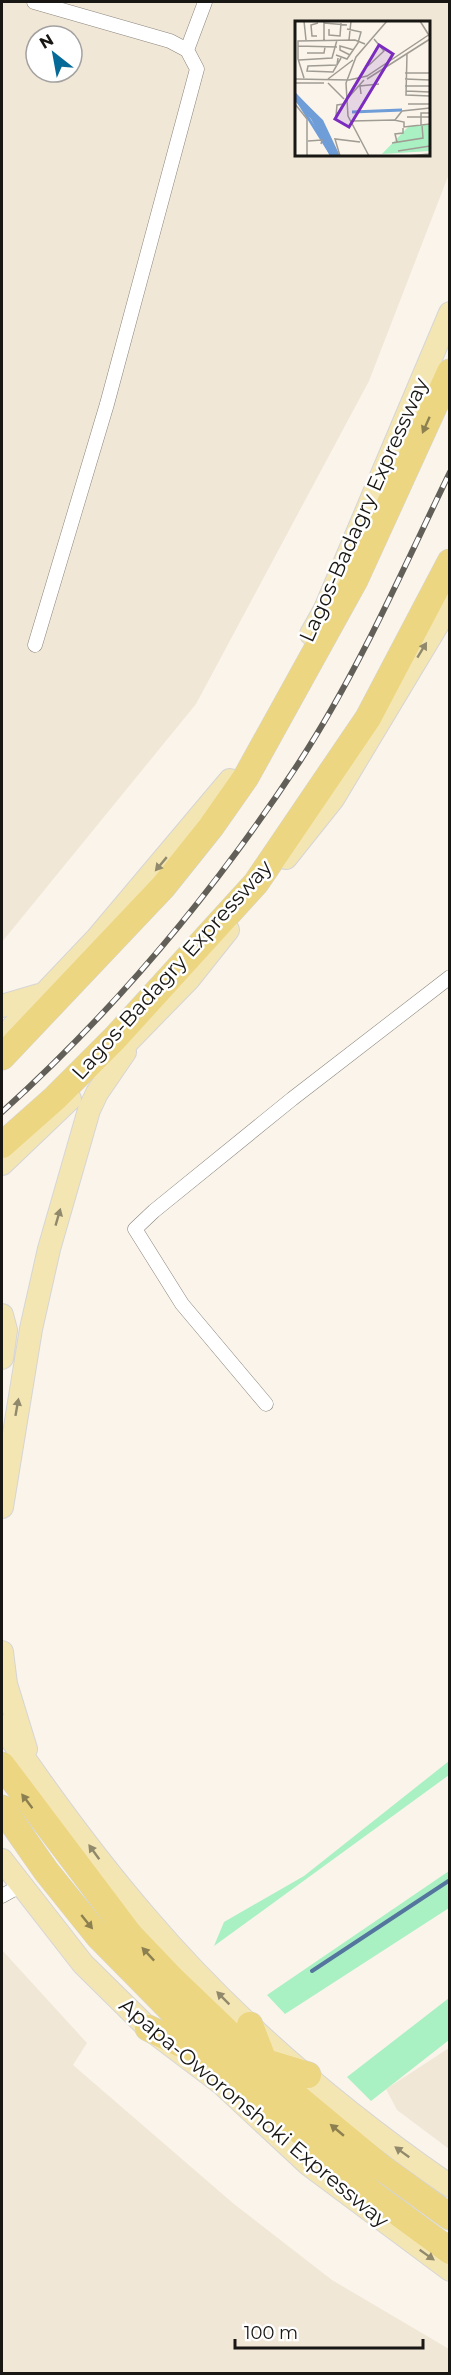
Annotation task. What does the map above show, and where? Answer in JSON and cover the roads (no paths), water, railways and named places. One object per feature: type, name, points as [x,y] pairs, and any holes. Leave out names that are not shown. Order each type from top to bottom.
[{"type":"highway","name":"Lagos-Badagry Expressway","points":[[2,1057],[163,887],[211,827],[246,777],[355,580],[450,372]]},
{"type":"highway","name":"Lagos-Badagry Expressway","points":[[2,1145],[55,1098],[115,1038],[256,883],[368,718],[450,562]]},
{"type":"highway","name":"Apapa-Oworonshoki Expressway","points":[[2,1765],[130,1935],[241,2059],[375,2196],[450,2251]]},
{"type":"highway","name":"Apapa-Oworonshoki Expressway","points":[[2,1808],[46,1871],[99,1937],[167,2006],[241,2059]]},
{"type":"highway","points":[[167,2006],[184,2044]]},
{"type":"highway","points":[[148,2028],[184,2044],[241,2059],[297,2082]]},
{"type":"highway","name":"Apapa-Oworonshoki Expressway","points":[[297,2082],[381,2167],[450,2217]]},
{"type":"main road","name":"Lagos-Badagry Expressway","points":[[2,1038],[97,938],[226,787],[324,609],[450,313]]},
{"type":"main road","name":"Lagos-Badagry Expressway","points":[[2,1164],[143,1028],[189,979],[333,799],[438,624],[450,598]]},
{"type":"main road","points":[[2,1006],[43,993]]},
{"type":"main road","points":[[2,1507],[31,1329],[49,1249],[78,1148],[97,1092],[143,1028]]},
{"type":"main road","points":[[2,1315],[6,1330],[2,1358]]},
{"type":"main road","points":[[2,1653],[6,1684],[17,1723],[26,1749],[45,1784]]},
{"type":"main road","name":"Apapa-Oworonshoki Expressway","points":[[2,1726],[98,1858],[148,1919],[309,2165],[450,2270]]},
{"type":"main road","name":"Apapa-Oworonshoki Expressway","points":[[2,1860],[11,1891],[148,2028],[241,2059],[297,2082],[373,2131],[450,2186]]},
{"type":"street","points":[[34,2],[170,41],[187,50],[197,69],[107,404],[35,645]]},
{"type":"street","points":[[187,50],[205,2]]},
{"type":"street","points":[[266,1404],[182,1304],[135,1229],[154,1210],[292,1099],[450,977]]},
{"type":"waterway","points":[[312,1971],[450,1880]]},
{"type":"railway","points":[[2,1112],[44,1073],[124,990],[199,901],[268,809],[342,691],[380,619],[450,472]]}]
